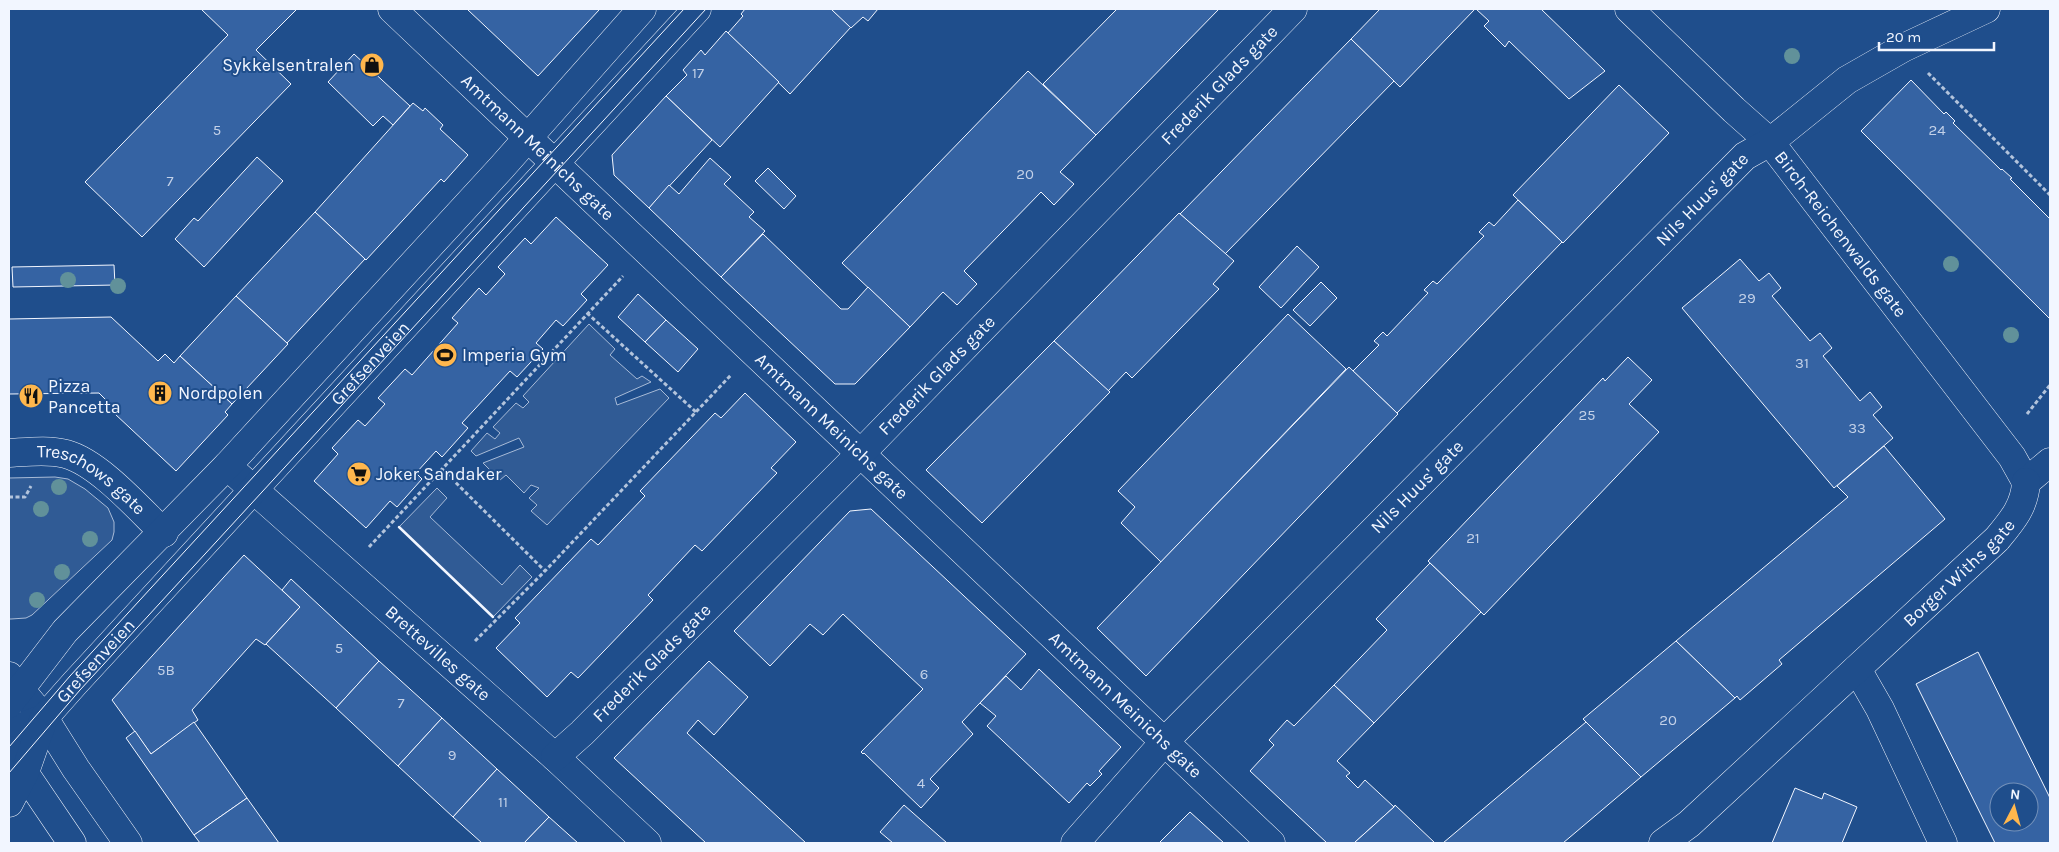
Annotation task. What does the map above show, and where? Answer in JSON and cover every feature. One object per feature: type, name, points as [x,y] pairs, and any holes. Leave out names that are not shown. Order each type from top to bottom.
[{"type":"street","name":"Amtmann Meinichs gate","points":[[392,9],[1166,741],[1271,843]]},
{"type":"street","name":"Grefsenveien","points":[[12,690],[65,631],[164,533],[227,466],[528,138],[642,9]]},
{"type":"street","name":"Grefsenveien","points":[[44,718],[97,658],[697,9]]},
{"type":"street","name":"Frederik Glads gate","points":[[555,757],[861,453],[1293,9]]},
{"type":"street","name":"Birch-Reichenwalds gate","points":[[1629,9],[1770,142],[2012,457],[2038,479]]},
{"type":"street","name":"Nils Huus' gate","points":[[1075,843],[1166,741],[1744,156],[1770,142],[1847,80],[1902,48],[1986,9]]},
{"type":"street","name":"Treschows gate","points":[[9,452],[64,453],[80,459],[96,470],[164,533]]},
{"type":"street","points":[[2038,479],[2050,462]]},
{"type":"street","name":"Brettevilles gate","points":[[227,466],[555,757],[647,843]]},
{"type":"street","name":"Borger Withs gate","points":[[1663,843],[1690,834],[1856,669],[1997,539],[2018,514],[2026,496],[2038,479]]},
{"type":"street","points":[[1856,669],[1880,709],[1943,843]]},
{"type":"street","points":[[12,690],[44,718],[76,769],[128,843]]},
{"type":"street","points":[[9,734],[44,718]]},
{"type":"street","points":[[9,803],[25,772],[44,718]]},
{"type":"street","points":[[9,750],[72,843]]},
{"type":"path","points":[[1902,48],[2050,195]]},
{"type":"path","points":[[367,549],[626,271]]},
{"type":"path","points":[[587,313],[696,412]]},
{"type":"path","points":[[472,645],[545,571],[733,372]]},
{"type":"path","points":[[2027,414],[2050,385]]},
{"type":"path","points":[[442,469],[545,571]]},
{"type":"path","points":[[9,497],[26,497],[33,480]]},
{"type":"shaded area","points":[[589,324],[615,349],[610,355],[637,379],[642,376],[651,382],[615,398],[617,405],[660,389],[669,398],[547,525],[531,511],[537,505],[529,498],[539,488],[531,485],[524,493],[506,475],[500,480],[483,463],[524,447],[519,438],[476,456],[471,451],[487,433],[495,439],[500,433],[493,427],[516,403],[523,408],[529,402],[523,396]]},
{"type":"shaded area","points":[[55,477],[68,479],[85,489],[108,508],[114,522],[112,540],[32,615],[26,618],[9,619],[9,478]]},
{"type":"shaded area","points":[[437,488],[447,498],[430,517],[502,585],[520,565],[532,577],[493,617],[399,527]]},
{"type":"building","points":[[201,9],[297,9],[256,50],[291,84],[142,237],[85,182],[228,35]]},
{"type":"building","points":[[469,9],[598,9],[599,10],[538,76]]},
{"type":"building","points":[[745,9],[831,9],[851,27],[790,94],[728,33],[743,16],[741,14]]},
{"type":"building","points":[[831,9],[878,9],[868,21],[863,17],[851,28]]},
{"type":"building","points":[[1117,9],[1219,9],[1096,135],[1043,84]]},
{"type":"building","points":[[1380,9],[1475,9],[1400,87],[1351,39]]},
{"type":"building","points":[[1476,9],[1541,9],[1605,71],[1569,99],[1509,41],[1505,47],[1484,26],[1489,21]]},
{"type":"building","points":[[726,31],[779,82],[720,147],[666,96],[687,75],[683,70],[701,50],[705,55]]},
{"type":"building","points":[[1351,39],[1394,81],[1225,254],[1180,214]]},
{"type":"building","points":[[354,54],[410,106],[393,125],[383,116],[373,126],[328,82]]},
{"type":"building","points":[[1028,71],[1096,135],[1060,172],[1074,184],[1054,205],[1041,192],[964,271],[977,284],[957,305],[943,292],[910,327],[842,263]]},
{"type":"building","points":[[1911,80],[1944,114],[1946,112],[1955,121],[1953,123],[2001,170],[2012,178],[2010,179],[2050,219],[2050,319],[1861,131]]},
{"type":"building","points":[[1619,85],[1669,133],[1563,243],[1513,195]]},
{"type":"building","points":[[666,96],[712,140],[649,208],[614,175],[612,155]]},
{"type":"building","points":[[413,103],[423,111],[425,108],[443,125],[440,129],[468,155],[444,182],[441,179],[366,260],[315,212]]},
{"type":"building","points":[[257,157],[283,181],[204,267],[175,239],[194,218],[198,221]]},
{"type":"building","points":[[710,158],[731,177],[724,184],[754,212],[749,217],[765,231],[721,277],[649,208],[669,185],[679,194]]},
{"type":"building","points":[[768,168],[796,196],[784,209],[755,181]]},
{"type":"building","points":[[1518,200],[1562,242],[1397,413],[1353,371],[1379,345],[1374,341],[1383,332],[1387,336],[1428,293],[1424,290],[1433,281],[1437,284],[1484,236],[1479,232],[1489,222],[1494,226]]},
{"type":"building","points":[[315,212],[365,259],[287,343],[236,296]]},
{"type":"building","points":[[1179,213],[1234,261],[1213,284],[1219,289],[1132,378],[1126,372],[1108,391],[1054,341]]},
{"type":"building","points":[[556,217],[608,265],[581,294],[587,300],[563,326],[556,320],[536,343],[543,349],[517,377],[510,371],[462,423],[468,428],[442,457],[436,451],[416,473],[422,479],[397,507],[390,501],[366,528],[314,481],[338,454],[332,448],[358,420],[365,426],[385,404],[378,398],[405,369],[412,375],[458,323],[452,318],[479,288],[486,295],[505,274],[498,267],[525,238],[531,244]]},
{"type":"building","points":[[763,234],[841,309],[848,309],[868,287],[910,327],[855,384],[835,384],[721,277]]},
{"type":"building","points":[[1297,246],[1319,267],[1281,308],[1259,287]]},
{"type":"building","points":[[1740,259],[1759,281],[1769,273],[1781,288],[1772,296],[1810,341],[1820,333],[1832,348],[1823,356],[1860,401],[1870,392],[1882,407],[1873,415],[1893,438],[1834,488],[1682,308]]},
{"type":"building","points":[[114,265],[115,285],[13,287],[12,267]]},
{"type":"building","points":[[1321,282],[1337,298],[1310,326],[1293,310]]},
{"type":"building","points":[[638,294],[666,320],[645,342],[618,317]]},
{"type":"building","points":[[236,296],[288,344],[232,404],[180,356]]},
{"type":"building","points":[[1288,314],[1346,369],[1161,562],[1121,523],[1135,507],[1118,491]]},
{"type":"building","name":"Nordpolen","points":[[111,317],[158,361],[165,354],[174,363],[180,356],[232,404],[225,412],[228,415],[176,471],[115,414],[117,411],[99,393],[9,394],[9,319]]},
{"type":"building","points":[[666,320],[698,349],[678,372],[645,342]]},
{"type":"building","points":[[1054,341],[1110,392],[982,523],[926,470]]},
{"type":"building","points":[[1628,357],[1652,380],[1629,404],[1659,432],[1484,615],[1428,561],[1603,378],[1605,381]]},
{"type":"building","points":[[1349,367],[1398,414],[1146,676],[1097,628]]},
{"type":"building","points":[[745,393],[796,442],[771,468],[777,473],[702,551],[695,545],[648,595],[653,600],[578,678],[571,672],[547,697],[496,648],[520,623],[515,618],[591,539],[598,545],[645,496],[640,491],[715,413],[721,418]]},
{"type":"building","points":[[1884,446],[1945,519],[1779,660],[1782,664],[1740,700],[1737,696],[1735,698],[1676,641],[1848,497],[1837,486]]},
{"type":"building","points":[[871,509],[1026,654],[962,722],[973,734],[930,779],[939,788],[921,808],[861,752],[923,689],[843,614],[823,635],[810,624],[770,666],[734,631],[850,511]]},
{"type":"building","points":[[244,555],[300,607],[265,645],[256,639],[192,710],[198,720],[151,754],[112,700]]},
{"type":"building","points":[[1430,563],[1481,612],[1374,723],[1334,685],[1387,630],[1376,619]]},
{"type":"building","points":[[291,579],[379,661],[336,708],[266,644],[300,607],[282,590]]},
{"type":"building","points":[[1676,641],[1735,698],[1641,777],[1583,719]]},
{"type":"building","points":[[1978,652],[2050,798],[2050,843],[1995,843],[1990,832],[2039,832],[2039,782],[1989,782],[1989,831],[1916,684]]},
{"type":"building","points":[[379,661],[442,718],[398,766],[336,708]]},
{"type":"building","points":[[709,661],[748,697],[714,735],[698,720],[687,733],[806,843],[706,843],[614,758]]},
{"type":"building","points":[[1039,669],[1121,747],[1099,771],[1102,774],[1090,786],[1087,783],[1069,803],[987,726],[996,716],[980,703],[1006,676],[1021,690]]},
{"type":"building","points":[[1334,685],[1374,723],[1337,761],[1350,773],[1346,776],[1358,788],[1365,780],[1394,807],[1354,843],[1327,843],[1250,771],[1274,745],[1269,740],[1287,720],[1294,726]]},
{"type":"building","points":[[442,718],[497,769],[453,817],[398,766]]},
{"type":"building","points":[[194,722],[247,798],[194,835],[126,738],[135,731],[151,754]]},
{"type":"building","points":[[1586,722],[1641,777],[1563,843],[1443,843]]},
{"type":"building","points":[[497,769],[549,817],[524,843],[482,843],[453,817]]},
{"type":"building","points":[[1795,788],[1822,799],[1824,793],[1857,807],[1842,843],[1772,843]]},
{"type":"building","points":[[247,798],[279,843],[200,843],[194,835]]},
{"type":"building","points":[[904,805],[947,843],[893,843],[880,832]]},
{"type":"building","points":[[1395,805],[1435,843],[1354,843],[1394,807]]},
{"type":"building","points":[[1190,812],[1224,843],[1159,843]]},
{"type":"building","points":[[549,817],[578,843],[524,843]]},
{"type":"tram line","points":[[9,747],[70,676],[684,9]]},
{"type":"tram line","points":[[9,773],[80,690],[706,9]]},
{"type":"wall","points":[[399,527],[493,617]]},
{"type":"place","name":"Sykkelsentralen","points":[[372,65]]},
{"type":"place","name":"Imperia Gym","points":[[445,355]]},
{"type":"place","name":"Nordpolen","points":[[160,393]]},
{"type":"place","name":"Pizza Pancetta","points":[[31,396]]},
{"type":"place","name":"Joker Sandaker","points":[[359,474]]}]
